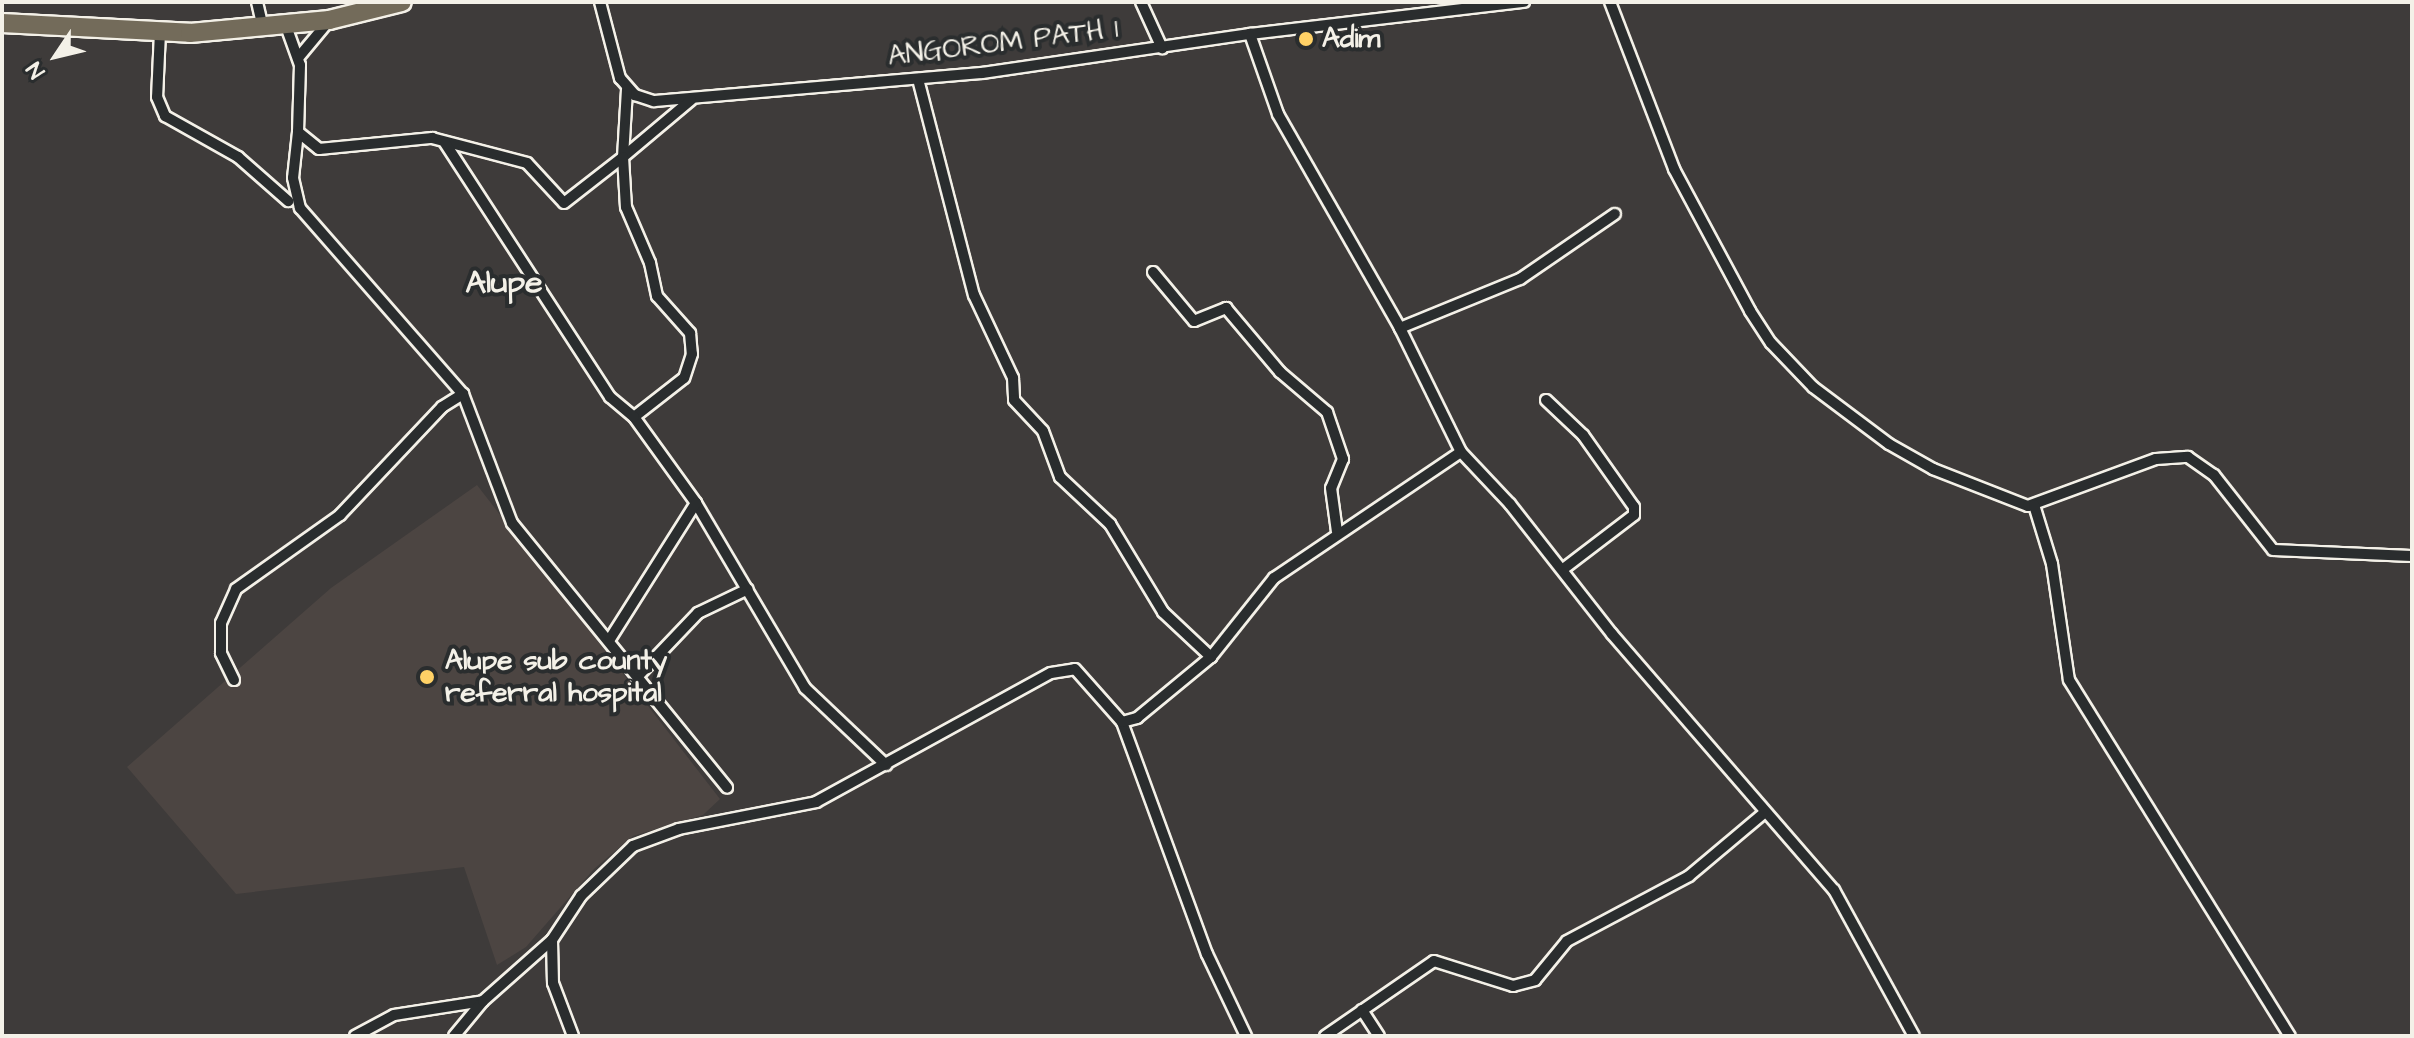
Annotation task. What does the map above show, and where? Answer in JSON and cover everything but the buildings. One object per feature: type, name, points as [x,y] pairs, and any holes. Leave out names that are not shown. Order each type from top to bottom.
[{"type":"highway","points":[[2,23],[160,32],[263,28],[329,20],[402,2]]},
{"type":"street","points":[[257,2],[263,28]]},
{"type":"street","points":[[600,2],[627,89],[623,157],[626,207],[650,263],[657,296],[690,333],[692,354],[684,378],[634,417]]},
{"type":"street","points":[[1141,2],[1162,48]]},
{"type":"street","name":"ANGOROM PATH 1","points":[[627,89],[645,100],[691,100],[918,79],[1250,34],[1524,2]]},
{"type":"street","points":[[1610,2],[1674,169],[1771,343],[1813,387],[1889,444],[2009,502],[2034,505],[2156,459],[2188,457],[2214,475],[2273,550],[2412,556]]},
{"type":"street","points":[[298,58],[329,20]]},
{"type":"street","points":[[286,26],[298,58],[298,132],[293,178],[300,208],[463,394],[512,523],[610,639],[727,788]]},
{"type":"street","points":[[160,32],[157,97],[165,116],[245,162],[288,201]]},
{"type":"street","points":[[1250,34],[1278,114],[1400,328],[1461,452],[1563,569],[1764,813],[1834,890],[1914,1036]]},
{"type":"street","points":[[918,79],[974,295],[1013,378],[1014,400],[1043,431],[1060,477],[1110,524],[1163,612],[1211,657]]},
{"type":"street","points":[[298,132],[319,149],[401,137],[444,142],[527,163],[564,203],[691,100]]},
{"type":"street","points":[[444,142],[610,397],[634,417],[696,503],[805,688],[886,765]]},
{"type":"street","points":[[1400,328],[1520,279],[1615,214]]},
{"type":"street","points":[[1153,272],[1194,321],[1226,308],[1280,372],[1327,412],[1343,459],[1331,488],[1337,532]]},
{"type":"street","points":[[234,680],[221,653],[221,623],[236,589],[340,515],[442,407],[463,394]]},
{"type":"street","points":[[1546,400],[1583,435],[1634,507],[1634,515],[1563,569]]},
{"type":"street","points":[[1122,722],[1137,718],[1211,657],[1274,578],[1337,532],[1461,452]]},
{"type":"street","points":[[610,639],[696,503]]},
{"type":"street","points":[[2034,505],[2052,564],[2069,680],[2290,1036]]},
{"type":"street","points":[[639,675],[698,613],[748,589]]},
{"type":"street","points":[[454,1036],[483,1001],[552,940],[581,896],[633,846],[679,829],[816,802],[1051,673],[1075,669],[1122,722],[1207,954],[1246,1036]]},
{"type":"street","points":[[1325,1036],[1434,961],[1513,986],[1535,980],[1567,941],[1689,876],[1764,813]]},
{"type":"street","points":[[552,940],[553,983],[573,1036]]},
{"type":"street","points":[[355,1036],[394,1015],[483,1001]]},
{"type":"street","points":[[1362,1010],[1379,1036]]},
{"type":"shaded area","name":"Alupe sub county referral hospital","points":[[477,485],[720,799],[703,815],[633,836],[594,869],[526,947],[497,965],[464,867],[236,894],[127,767],[331,588]]},
{"type":"place","name":"Adim","points":[[1306,39]]},
{"type":"place","name":"Alupe sub county referral hospital","points":[[427,677]]},
{"type":"district","name":"Alupe","points":[[504,283]]}]
